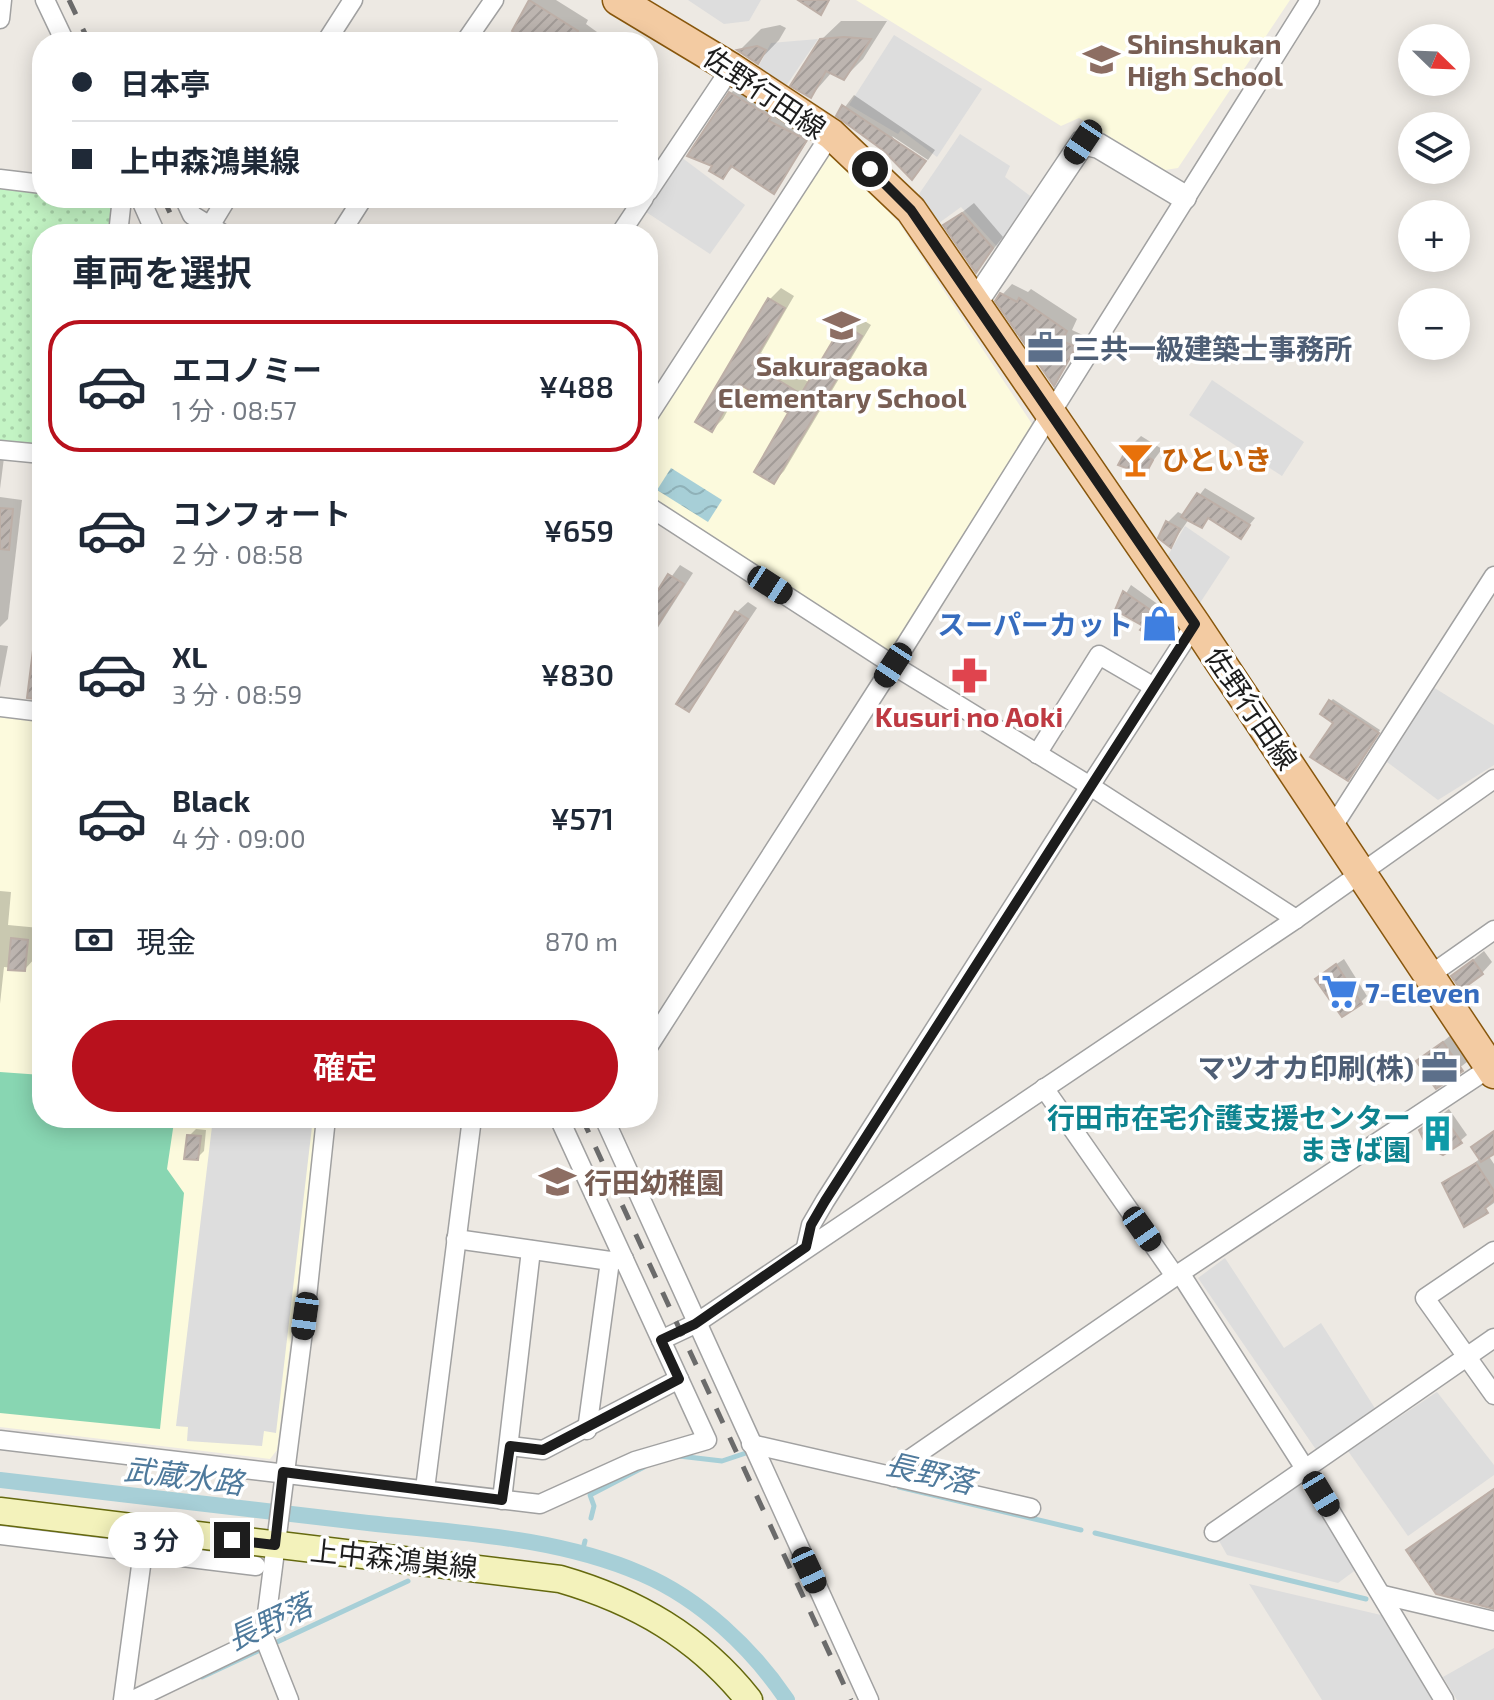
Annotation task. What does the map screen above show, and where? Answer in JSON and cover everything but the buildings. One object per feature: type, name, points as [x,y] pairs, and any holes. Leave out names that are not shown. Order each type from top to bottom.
[{"type":"main road","name":"佐野行田線","points":[[618,0],[731,68],[831,134],[911,210],[1195,624],[1493,1068]]},
{"type":"main road","name":"上中森鴻巣線","points":[[0,1511],[276,1536],[518,1572],[593,1588],[653,1615],[684,1637],[731,1678],[749,1700]]},
{"type":"street","points":[[0,19],[2,0]]},
{"type":"street","points":[[45,0],[60,32]]},
{"type":"street","points":[[332,32],[353,0]]},
{"type":"street","points":[[472,32],[494,0]]},
{"type":"street","points":[[658,1031],[893,665],[1310,0]]},
{"type":"street","points":[[658,177],[731,68]]},
{"type":"street","points":[[658,401],[831,134]]},
{"type":"street","points":[[975,303],[1083,142],[1099,146],[1184,197]]},
{"type":"street","points":[[0,179],[32,183]]},
{"type":"street","points":[[189,208],[192,215],[206,224]]},
{"type":"street","points":[[0,450],[32,453]]},
{"type":"street","points":[[658,512],[1296,919]]},
{"type":"street","points":[[1332,828],[1494,576]]},
{"type":"street","points":[[806,1247],[811,1225],[825,1201],[1195,624]]},
{"type":"street","points":[[1037,754],[1099,655],[1154,687]]},
{"type":"street","points":[[0,707],[32,711]]},
{"type":"street","points":[[661,1340],[695,1324],[1296,919],[1359,871],[1494,779]]},
{"type":"street","points":[[1430,975],[1494,930]]},
{"type":"street","points":[[894,1477],[900,1466],[1177,1274],[1493,1068]]},
{"type":"street","points":[[1044,1088],[1177,1274],[1304,1467],[1444,1700]]},
{"type":"street","points":[[289,1700],[268,1648],[283,1472],[305,1316],[325,1128]]},
{"type":"street","points":[[425,1489],[471,1128]]},
{"type":"street","points":[[0,1440],[547,1503],[635,1461],[707,1440],[661,1340],[617,1260],[563,1128]]},
{"type":"street","points":[[608,1128],[695,1324],[869,1700]]},
{"type":"street","points":[[456,1239],[617,1260]]},
{"type":"street","points":[[502,1500],[531,1250]]},
{"type":"street","points":[[1494,1251],[1425,1298],[1494,1395]]},
{"type":"street","points":[[587,1430],[617,1260]]},
{"type":"street","points":[[1214,1532],[1494,1338]]},
{"type":"street","points":[[510,1446],[543,1450],[587,1430],[679,1379]]},
{"type":"street","points":[[751,1444],[1031,1508]]},
{"type":"street","points":[[0,1535],[256,1566]]},
{"type":"street","points":[[123,1700],[143,1551]]},
{"type":"street","points":[[1383,1595],[1494,1621]]},
{"type":"street","points":[[133,1700],[268,1648]]},
{"type":"shaded area","points":[[688,0],[761,0],[749,21],[724,24]]},
{"type":"shaded area","name":"Shinshukan High School","points":[[856,0],[1290,0],[1178,168],[1165,170],[1079,118],[1061,126]]},
{"type":"shaded area","points":[[894,35],[982,89],[937,157],[901,130],[898,134],[849,105]]},
{"type":"shaded area","points":[[818,39],[784,89],[755,73],[771,43]]},
{"type":"shaded area","points":[[960,134],[1010,166],[1005,177],[1033,198],[999,249],[961,207],[939,223],[917,197]]},
{"type":"shaded area","name":"Sakuragaoka Elementary School","points":[[830,149],[899,223],[1034,427],[891,655],[658,501],[658,417]]},
{"type":"shaded area","points":[[681,157],[745,205],[710,254],[646,212],[649,208],[658,208],[658,193]]},
{"type":"shaded area","points":[[1212,380],[1304,442],[1282,476],[1189,415]]},
{"type":"shaded area","points":[[1185,526],[1230,557],[1198,606],[1166,559]]},
{"type":"shaded area","points":[[1433,687],[1494,725],[1494,765],[1438,800],[1383,759]]},
{"type":"shaded area","points":[[0,715],[32,719],[32,1128],[317,1128],[277,1450],[270,1459],[0,1427]]},
{"type":"shaded area","points":[[212,1128],[312,1128],[276,1433],[264,1431],[262,1446],[187,1441],[188,1427],[176,1426]]},
{"type":"shaded area","points":[[1225,1258],[1284,1348],[1321,1323],[1376,1410],[1317,1451],[1198,1278]]},
{"type":"shaded area","points":[[1437,1392],[1494,1465],[1494,1475],[1408,1536],[1348,1451]]},
{"type":"shaded area","points":[[1297,1481],[1357,1569],[1338,1583],[1227,1555],[1218,1539]]},
{"type":"shaded area","points":[[1249,1584],[1381,1615],[1432,1700],[1322,1700]]},
{"type":"shaded area","points":[[1494,1648],[1494,1700],[1457,1700],[1443,1677]]},
{"type":"green space","points":[[0,187],[32,190],[32,208],[115,208],[114,224],[32,224],[32,447],[0,443]]},
{"type":"green space","points":[[0,1072],[32,1074],[32,1128],[173,1128],[167,1169],[184,1193],[160,1429],[0,1413]]},
{"type":"water","points":[[671,468],[722,500],[708,522],[658,488]]},
{"type":"waterway","name":"長野落","points":[[679,1456],[722,1461],[749,1452]]},
{"type":"waterway","name":"長野落","points":[[591,1518],[594,1506],[590,1495],[644,1467]]},
{"type":"waterway","name":"武蔵水路","points":[[0,1480],[508,1538],[576,1552],[642,1574],[704,1611],[758,1662],[787,1700]]},
{"type":"waterway","name":"長野落","points":[[899,1487],[1081,1530]]},
{"type":"waterway","name":"長野落","points":[[1095,1533],[1366,1599]]},
{"type":"waterway","points":[[582,1553],[585,1541]]},
{"type":"waterway","name":"長野落","points":[[202,1677],[408,1581]]},
{"type":"railway","points":[[69,0],[84,32]]},
{"type":"railway","points":[[168,208],[175,224]]},
{"type":"railway","points":[[587,1128],[851,1700]]},
{"type":"place","name":"Shinshukan High School","points":[[1101,59]]},
{"type":"place","name":"Sakuragaoka Elementary School","points":[[842,325]]},
{"type":"place","name":"三共一級建築士事務所","points":[[1046,348]]},
{"type":"place","name":"ひといき","points":[[1135,459]]},
{"type":"place","name":"スーパーカット","points":[[1159,624]]},
{"type":"place","name":"Kusuri no Aoki","points":[[969,676]]},
{"type":"place","name":"7-Eleven","points":[[1339,992]]},
{"type":"place","name":"マツオカ印刷(株)","points":[[1440,1067]]},
{"type":"place","name":"行田市在宅介護支援センター まきば園","points":[[1437,1133]]},
{"type":"place","name":"行田幼稚園","points":[[558,1182]]},
{"type":"route","points":[[232,1540],[275,1545],[283,1472],[502,1500],[510,1446],[543,1450],[587,1430],[679,1379],[661,1340],[695,1324],[806,1247],[811,1225],[825,1201],[1195,624],[911,210],[870,169]]}]
